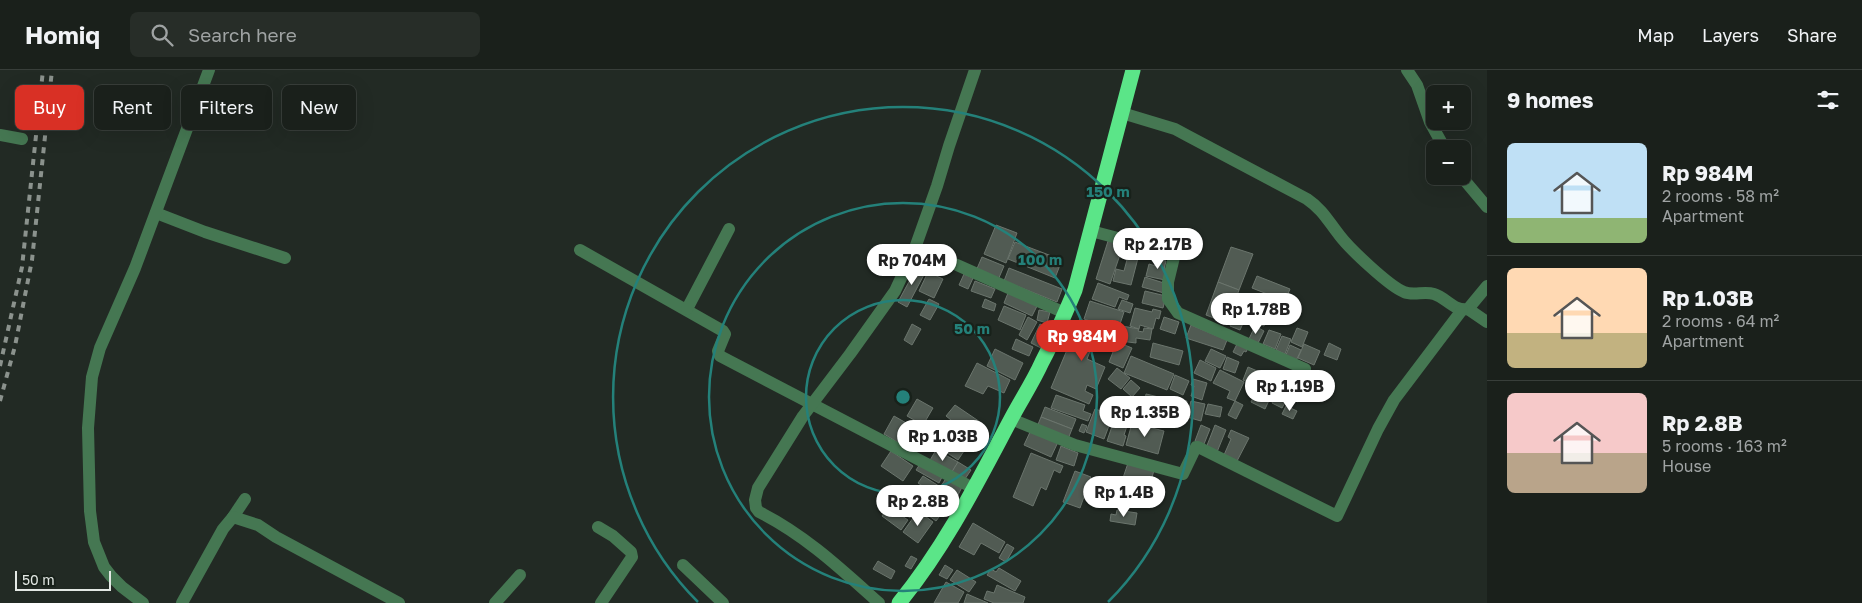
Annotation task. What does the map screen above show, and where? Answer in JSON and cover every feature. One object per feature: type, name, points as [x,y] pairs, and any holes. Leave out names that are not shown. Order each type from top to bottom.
[{"type":"highway","points":[[899,603],[935,557],[975,489],[1042,362],[1065,313],[1075,290],[1133,70]]},
{"type":"street","points":[[143,603],[122,588],[111,576],[104,567],[94,542],[90,511],[88,428],[94,365],[135,268],[209,70]]},
{"type":"street","points":[[879,603],[805,539],[756,508],[755,500],[758,488],[812,403],[895,291],[915,248],[975,70]]},
{"type":"street","points":[[1407,70],[1417,85],[1430,122],[1440,140]]},
{"type":"street","points":[[1122,113],[1175,129],[1307,199],[1324,213],[1347,244],[1399,289],[1412,293],[1431,293],[1439,296],[1454,307],[1465,309],[1487,322]]},
{"type":"street","points":[[0,135],[22,139]]},
{"type":"street","points":[[1469,185],[1487,207]]},
{"type":"street","points":[[156,213],[205,232],[285,258]]},
{"type":"street","points":[[687,309],[729,229]]},
{"type":"street","points":[[1091,231],[1175,253],[1168,282],[1168,299],[1178,313],[1305,368]]},
{"type":"street","points":[[915,248],[957,264],[1065,313]]},
{"type":"street","points":[[580,250],[687,309],[724,332],[725,334],[718,351],[720,356],[975,489]]},
{"type":"street","points":[[1011,419],[1075,445],[1183,474],[1196,447],[1198,447],[1337,516],[1378,429],[1394,400],[1465,309],[1487,286]]},
{"type":"street","points":[[182,603],[223,529],[245,499]]},
{"type":"street","points":[[233,517],[258,525],[276,537],[398,603]]},
{"type":"street","points":[[598,527],[613,536],[631,552],[632,557],[601,603]]},
{"type":"street","points":[[683,565],[723,603]]},
{"type":"street","points":[[495,603],[520,575]]},
{"type":"building","points":[[996,225],[1017,233],[1006,263],[984,254]]},
{"type":"building","points":[[1109,238],[1124,243],[1110,284],[1096,279]]},
{"type":"building","points":[[1015,242],[1062,260],[1055,278],[1008,259]]},
{"type":"building","points":[[1231,247],[1253,254],[1239,290],[1218,282]]},
{"type":"building","points":[[1128,256],[1138,258],[1131,285],[1113,281],[1116,269],[1124,271]]},
{"type":"building","points":[[982,257],[1004,266],[998,280],[976,271]]},
{"type":"building","points":[[1158,259],[1166,261],[1164,269],[1168,269],[1165,280],[1146,276],[1149,264],[1156,266]]},
{"type":"building","points":[[918,265],[927,269],[907,307],[898,302]]},
{"type":"building","points":[[1009,268],[1062,289],[1057,302],[1004,281]]},
{"type":"building","points":[[928,272],[943,279],[934,298],[919,291]]},
{"type":"building","points":[[964,274],[973,278],[968,289],[959,285]]},
{"type":"building","points":[[1257,276],[1290,289],[1285,301],[1252,288]]},
{"type":"building","points":[[1145,277],[1167,284],[1164,293],[1142,287]]},
{"type":"building","points":[[975,281],[995,289],[991,298],[971,291]]},
{"type":"building","points":[[1218,282],[1239,290],[1227,323],[1206,315]]},
{"type":"building","points":[[1098,283],[1129,295],[1127,300],[1119,297],[1115,307],[1092,299]]},
{"type":"building","points":[[1145,291],[1166,296],[1163,308],[1142,303]]},
{"type":"building","points":[[1008,293],[1037,306],[1032,316],[1004,303]]},
{"type":"building","points":[[929,299],[939,304],[930,320],[920,315]]},
{"type":"building","points":[[985,299],[996,304],[994,311],[982,307]]},
{"type":"building","points":[[1122,300],[1133,304],[1130,313],[1118,309]]},
{"type":"building","points":[[1241,300],[1269,312],[1264,326],[1245,319],[1240,330],[1230,326]]},
{"type":"building","points":[[1090,301],[1124,312],[1118,330],[1084,319]]},
{"type":"building","points":[[1004,306],[1026,315],[1020,330],[998,320]]},
{"type":"building","points":[[1135,308],[1152,312],[1153,309],[1161,311],[1159,319],[1156,318],[1153,329],[1140,325],[1139,329],[1130,326]]},
{"type":"building","points":[[1039,310],[1050,312],[1047,323],[1037,320]]},
{"type":"building","points":[[1028,317],[1037,322],[1027,340],[1019,335]]},
{"type":"building","points":[[1164,317],[1179,322],[1175,334],[1160,329]]},
{"type":"building","points":[[1080,319],[1109,331],[1107,336],[1115,339],[1112,346],[1105,343],[1102,350],[1092,346],[1087,359],[1105,367],[1096,389],[1087,385],[1085,391],[1093,395],[1089,404],[1051,388]]},
{"type":"building","points":[[912,324],[921,329],[912,345],[904,340]]},
{"type":"building","points":[[1040,324],[1050,329],[1041,348],[1031,343]]},
{"type":"building","points":[[1191,325],[1227,340],[1223,350],[1186,338]]},
{"type":"building","points":[[1122,326],[1139,329],[1138,331],[1143,332],[1144,328],[1152,329],[1150,340],[1136,338],[1136,343],[1120,341]]},
{"type":"building","points":[[1255,326],[1264,331],[1258,343],[1249,339]]},
{"type":"building","points":[[1297,328],[1308,332],[1302,347],[1291,342]]},
{"type":"building","points":[[1269,330],[1281,334],[1275,349],[1263,344]]},
{"type":"building","points":[[1282,336],[1291,339],[1285,354],[1276,350]]},
{"type":"building","points":[[1016,339],[1033,347],[1029,356],[1012,349]]},
{"type":"building","points":[[1117,342],[1132,348],[1123,368],[1109,362]]},
{"type":"building","points":[[1238,342],[1248,348],[1241,356],[1233,352]]},
{"type":"building","points":[[1153,343],[1183,351],[1179,365],[1150,357]]},
{"type":"building","points":[[1329,343],[1341,349],[1337,360],[1324,355]]},
{"type":"building","points":[[1304,344],[1320,351],[1314,365],[1298,358]]},
{"type":"building","points":[[1290,345],[1301,350],[1296,361],[1285,357]]},
{"type":"building","points":[[995,349],[1023,363],[1015,380],[987,366]]},
{"type":"building","points":[[1211,349],[1226,356],[1220,368],[1205,361]]},
{"type":"building","points":[[1131,356],[1174,374],[1167,390],[1124,373]]},
{"type":"building","points":[[1227,357],[1239,362],[1235,373],[1223,369]]},
{"type":"building","points":[[1200,360],[1216,368],[1211,381],[1194,373]]},
{"type":"building","points":[[977,363],[1010,380],[1004,393],[988,386],[983,394],[965,386]]},
{"type":"building","points":[[1248,367],[1262,373],[1257,386],[1243,380]]},
{"type":"building","points":[[1117,368],[1130,378],[1121,389],[1108,379]]},
{"type":"building","points":[[1220,370],[1244,382],[1235,401],[1227,398],[1230,391],[1213,383]]},
{"type":"building","points":[[1175,375],[1189,381],[1183,395],[1170,389]]},
{"type":"building","points":[[1292,375],[1307,383],[1298,402],[1288,397],[1282,408],[1272,403],[1281,384],[1286,387]]},
{"type":"building","points":[[1264,376],[1274,381],[1269,390],[1273,392],[1265,409],[1251,402]]},
{"type":"building","points":[[1193,379],[1207,383],[1202,400],[1191,396],[1194,386],[1191,385]]},
{"type":"building","points":[[1131,380],[1140,388],[1132,397],[1123,389]]},
{"type":"building","points":[[1146,394],[1163,398],[1160,412],[1143,408]]},
{"type":"building","points":[[1056,395],[1085,405],[1083,411],[1091,414],[1088,421],[1051,408]]},
{"type":"building","points":[[1172,398],[1187,401],[1184,416],[1169,413]]},
{"type":"building","points":[[917,399],[933,408],[923,425],[907,416]]},
{"type":"building","points":[[1191,401],[1205,404],[1201,421],[1187,417]]},
{"type":"building","points":[[1235,401],[1243,405],[1236,419],[1228,415]]},
{"type":"building","points":[[1208,404],[1222,407],[1220,417],[1205,414]]},
{"type":"building","points":[[955,405],[983,424],[974,436],[966,430],[955,445],[964,451],[958,460],[934,444],[951,420],[946,416]]},
{"type":"building","points":[[1119,406],[1132,411],[1124,435],[1126,436],[1123,446],[1107,441]]},
{"type":"building","points":[[1286,406],[1297,411],[1293,419],[1282,414]]},
{"type":"building","points":[[1045,407],[1076,419],[1072,429],[1041,417]]},
{"type":"building","points":[[1095,409],[1113,415],[1104,439],[1086,432]]},
{"type":"building","points":[[1139,409],[1155,413],[1152,425],[1136,422]]},
{"type":"building","points":[[894,416],[908,424],[897,442],[884,434]]},
{"type":"building","points":[[1041,417],[1072,429],[1068,439],[1037,427]]},
{"type":"building","points":[[1132,423],[1164,431],[1158,454],[1126,445]]},
{"type":"building","points":[[908,424],[919,431],[909,449],[897,442]]},
{"type":"building","points":[[1082,424],[1087,426],[1084,433],[1079,431]]},
{"type":"building","points":[[1201,425],[1210,429],[1204,444],[1195,441]]},
{"type":"building","points":[[1215,425],[1226,430],[1217,452],[1206,448]]},
{"type":"building","points":[[1031,430],[1058,442],[1051,457],[1024,445]]},
{"type":"building","points":[[1231,430],[1249,438],[1237,461],[1224,455],[1231,439],[1228,437]]},
{"type":"building","points":[[1061,446],[1078,453],[1074,466],[1056,460]]},
{"type":"building","points":[[936,450],[958,462],[950,475],[929,462]]},
{"type":"building","points":[[891,451],[913,466],[903,481],[881,466]]},
{"type":"building","points":[[1031,453],[1063,466],[1060,473],[1054,470],[1046,490],[1041,487],[1033,506],[1013,497]]},
{"type":"building","points":[[958,462],[971,470],[963,482],[950,475]]},
{"type":"building","points":[[1128,463],[1154,470],[1150,485],[1123,478]]},
{"type":"building","points":[[920,464],[942,477],[939,483],[916,470]]},
{"type":"building","points":[[1075,471],[1091,477],[1080,508],[1063,502]]},
{"type":"building","points":[[923,476],[950,493],[945,501],[918,483]]},
{"type":"building","points":[[947,477],[963,485],[958,495],[941,486]]},
{"type":"building","points":[[1127,483],[1147,488],[1142,506],[1136,505],[1138,498],[1124,494]]},
{"type":"building","points":[[904,487],[924,501],[919,508],[899,494]]},
{"type":"building","points":[[925,489],[946,504],[941,511],[920,496]]},
{"type":"building","points":[[897,495],[916,509],[910,518],[901,511],[899,514],[908,520],[901,530],[882,516]]},
{"type":"building","points":[[927,502],[942,513],[936,521],[921,510]]},
{"type":"building","points":[[1117,510],[1137,513],[1135,525],[1110,521],[1111,514],[1116,515]]},
{"type":"building","points":[[918,511],[933,522],[918,543],[903,532]]},
{"type":"building","points":[[973,523],[1005,542],[999,553],[981,543],[974,555],[959,547]]},
{"type":"building","points":[[1007,544],[1014,548],[1006,562],[999,558]]},
{"type":"building","points":[[911,556],[917,559],[911,569],[905,566]]},
{"type":"building","points":[[878,561],[895,571],[891,579],[873,569]]},
{"type":"building","points":[[945,565],[953,570],[947,579],[939,575]]},
{"type":"building","points":[[999,568],[1021,581],[1015,591],[987,575],[991,569],[996,572]]},
{"type":"building","points":[[957,570],[976,582],[969,592],[950,580]]},
{"type":"building","points":[[946,582],[964,592],[958,603],[934,603]]},
{"type":"building","points":[[997,585],[1025,597],[1023,603],[994,603],[984,599],[987,591],[994,593]]},
{"type":"building","points":[[967,594],[988,603],[964,603]]},
{"type":"railway","points":[[0,366],[22,267],[43,70]]},
{"type":"railway","points":[[0,401],[15,346],[32,260],[52,70]]}]
